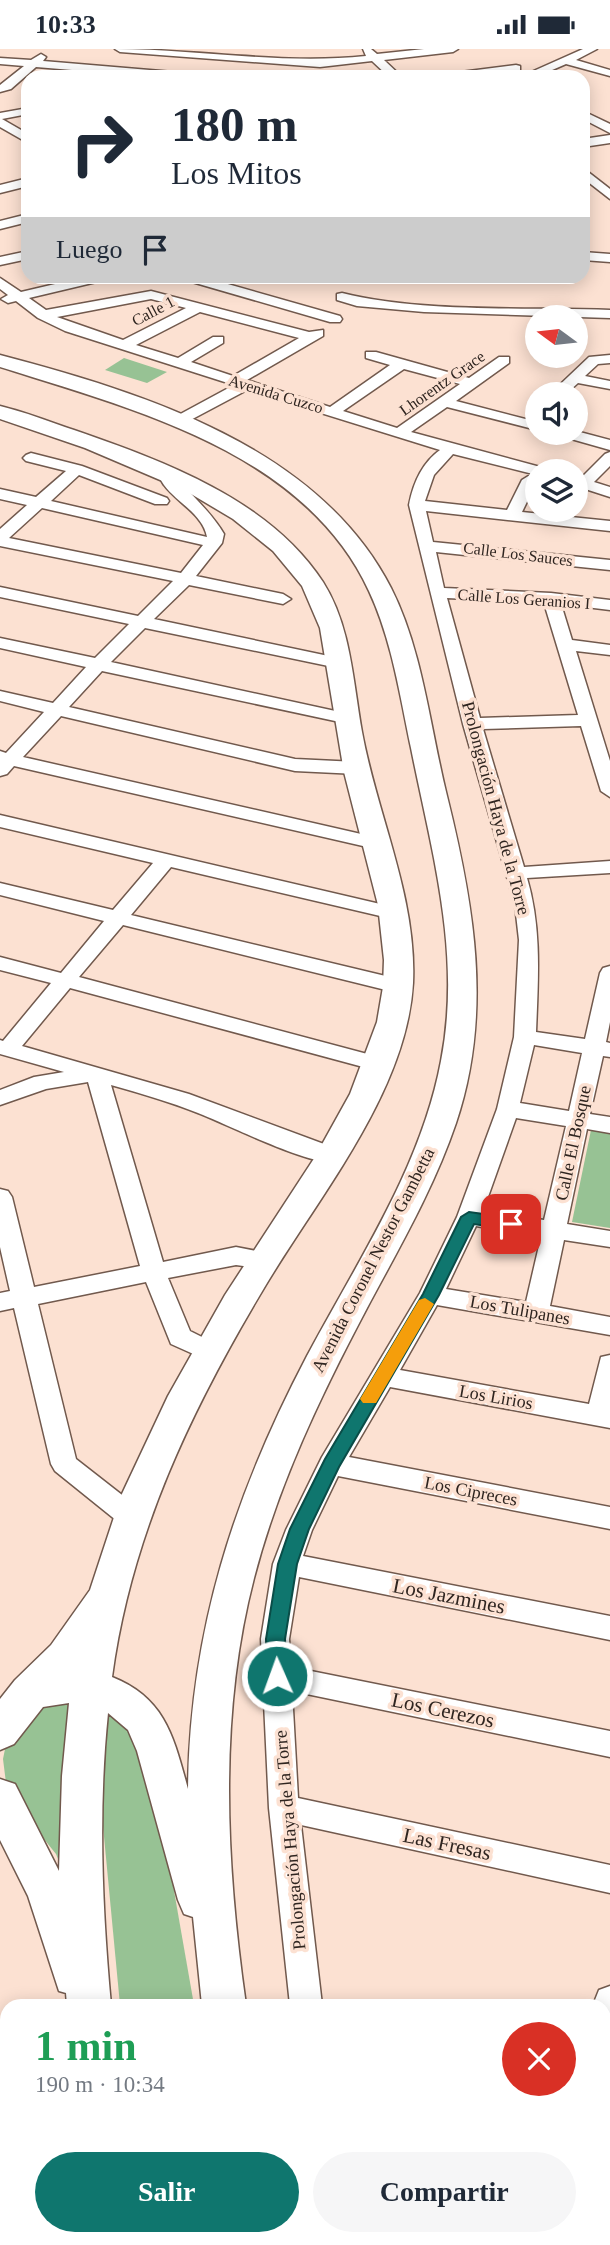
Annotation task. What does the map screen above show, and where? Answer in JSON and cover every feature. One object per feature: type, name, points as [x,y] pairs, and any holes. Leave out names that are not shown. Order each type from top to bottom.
[{"type":"highway","name":"Avenida Coronel Nestor Gambetta","points":[[0,361],[178,421],[239,450],[297,489],[332,520],[370,569],[399,641],[449,852],[460,912],[465,1010],[459,1057],[446,1108],[427,1159],[295,1413],[260,1495],[236,1572],[211,1700],[207,1819],[221,1989]]},
{"type":"highway","points":[[0,412],[164,470],[222,502],[257,528],[311,581],[326,607],[357,768],[393,913],[398,986],[392,1023],[378,1064],[332,1156],[264,1260],[209,1352],[166,1436],[131,1517],[111,1582],[92,1687],[82,1772],[79,1856],[89,1999]]},
{"type":"highway","points":[[0,1731],[11,1711],[71,1649],[92,1621],[111,1582]]},
{"type":"highway","points":[[29,1692],[63,1686],[92,1687],[118,1697],[143,1719],[157,1752],[221,1989]]},
{"type":"highway","points":[[0,1797],[48,1893],[81,1999]]},
{"type":"street","points":[[25,70],[49,49]]},
{"type":"street","points":[[120,49],[202,52],[304,64],[335,63],[437,50],[451,54]]},
{"type":"street","points":[[365,49],[388,70]]},
{"type":"street","points":[[544,70],[592,49]]},
{"type":"street","points":[[187,70],[202,52]]},
{"type":"street","points":[[0,61],[112,70]]},
{"type":"street","points":[[568,61],[610,73]]},
{"type":"street","points":[[332,70],[335,63]]},
{"type":"street","points":[[463,70],[513,64],[519,70]]},
{"type":"street","points":[[0,89],[7,87],[21,74]]},
{"type":"street","points":[[0,105],[6,115]]},
{"type":"street","points":[[590,118],[610,129]]},
{"type":"street","points":[[0,122],[21,135]]},
{"type":"street","points":[[590,142],[610,139]]},
{"type":"street","points":[[590,177],[607,189]]},
{"type":"street","points":[[0,188],[21,184]]},
{"type":"street","points":[[0,225],[21,220]]},
{"type":"street","points":[[0,261],[21,256]]},
{"type":"street","points":[[590,257],[610,258]]},
{"type":"street","name":"Avenida Cuzco","points":[[0,282],[8,297],[29,317],[56,330],[94,342],[123,346]]},
{"type":"street","points":[[8,297],[68,284]]},
{"type":"street","points":[[228,284],[335,319]]},
{"type":"street","points":[[43,315],[151,295],[310,337]]},
{"type":"street","name":"Avenida Cuzco","points":[[8,297],[43,315],[123,346],[525,474]]},
{"type":"street","points":[[178,421],[310,337],[335,319],[349,300],[610,314]]},
{"type":"street","name":"Calle 1","points":[[123,346],[199,307]]},
{"type":"street","points":[[178,363],[218,340]]},
{"type":"street","points":[[371,355],[471,383]]},
{"type":"street","points":[[571,382],[605,358]]},
{"type":"street","name":"Lhorentz Grace","points":[[400,433],[504,360]]},
{"type":"street","points":[[332,412],[401,364]]},
{"type":"street","points":[[576,378],[610,386]]},
{"type":"street","points":[[444,402],[525,423]]},
{"type":"street","points":[[588,439],[610,445]]},
{"type":"street","points":[[438,448],[418,495],[417,505],[610,526]]},
{"type":"street","points":[[588,476],[610,457]]},
{"type":"street","points":[[31,458],[77,469],[161,501]]},
{"type":"street","points":[[0,539],[77,469]]},
{"type":"street","points":[[3,762],[185,579],[214,543],[215,534],[212,527],[191,501],[171,484],[164,470]]},
{"type":"street","points":[[588,487],[610,492]]},
{"type":"street","points":[[588,490],[610,500]]},
{"type":"street","points":[[0,493],[214,543]]},
{"type":"street","points":[[512,515],[525,494]]},
{"type":"street","name":"Prolongación Haya de la Torre","points":[[305,1999],[284,1808],[275,1639],[287,1564],[299,1529],[331,1464],[431,1295],[469,1217],[508,1109],[525,1037],[529,940],[525,905],[472,724],[417,505]]},
{"type":"street","points":[[0,539],[283,599]]},
{"type":"street","name":"Calle Los Sauces","points":[[426,546],[610,565]]},
{"type":"street","points":[[0,592],[338,663]]},
{"type":"street","name":"Calle Los Geranios I","points":[[437,593],[551,598],[610,605]]},
{"type":"street","points":[[551,598],[610,791]]},
{"type":"street","points":[[0,643],[349,719]]},
{"type":"street","points":[[563,644],[610,650]]},
{"type":"street","points":[[0,697],[295,765],[357,768]]},
{"type":"street","points":[[472,724],[587,720]]},
{"type":"street","points":[[3,762],[376,843]]},
{"type":"street","points":[[0,821],[393,913]]},
{"type":"street","points":[[166,860],[67,981],[4,1048],[206,1108],[292,1145],[332,1156]]},
{"type":"street","points":[[516,873],[610,867]]},
{"type":"street","points":[[0,888],[398,986]]},
{"type":"street","points":[[0,963],[378,1064]]},
{"type":"street","name":"Calle El Bosque","points":[[536,1313],[578,1120],[602,1049],[609,980]]},
{"type":"street","points":[[525,1037],[602,1049]]},
{"type":"street","points":[[0,1098],[42,1082],[97,1074]]},
{"type":"street","points":[[97,1074],[153,1271],[180,1337],[209,1352]]},
{"type":"street","points":[[508,1109],[610,1125]]},
{"type":"street","points":[[0,1197],[12,1299],[64,1465],[131,1517]]},
{"type":"street","points":[[469,1217],[610,1240]]},
{"type":"street","points":[[12,1299],[236,1256],[264,1260]]},
{"type":"street","name":"Los Tulipanes","points":[[431,1295],[610,1326]]},
{"type":"street","points":[[605,1417],[610,1364]]},
{"type":"street","name":"Los Lirios","points":[[382,1376],[605,1417]]},
{"type":"street","name":"Los Cipreces","points":[[331,1464],[610,1518]]},
{"type":"street","name":"Los Jazmines","points":[[287,1564],[610,1628]]},
{"type":"street","name":"Los Cerezos","points":[[277,1676],[610,1744]]},
{"type":"street","name":"Las Fresas","points":[[284,1808],[610,1879]]},
{"type":"green space","points":[[124,358],[167,372],[147,383],[105,370]]},
{"type":"green space","points":[[591,1130],[610,1133],[610,1228],[572,1222]]},
{"type":"green space","points":[[78,1702],[73,1896],[56,1854],[11,1798],[3,1759],[6,1744],[41,1704]]},
{"type":"green space","points":[[102,1703],[137,1729],[163,1828],[193,1999],[119,1999],[101,1805]]},
{"type":"slow traffic","points":[[369,1399],[425,1304]]},
{"type":"route","points":[[277,1676],[275,1639],[287,1564],[299,1529],[331,1464],[431,1295],[469,1217],[511,1224]]}]
